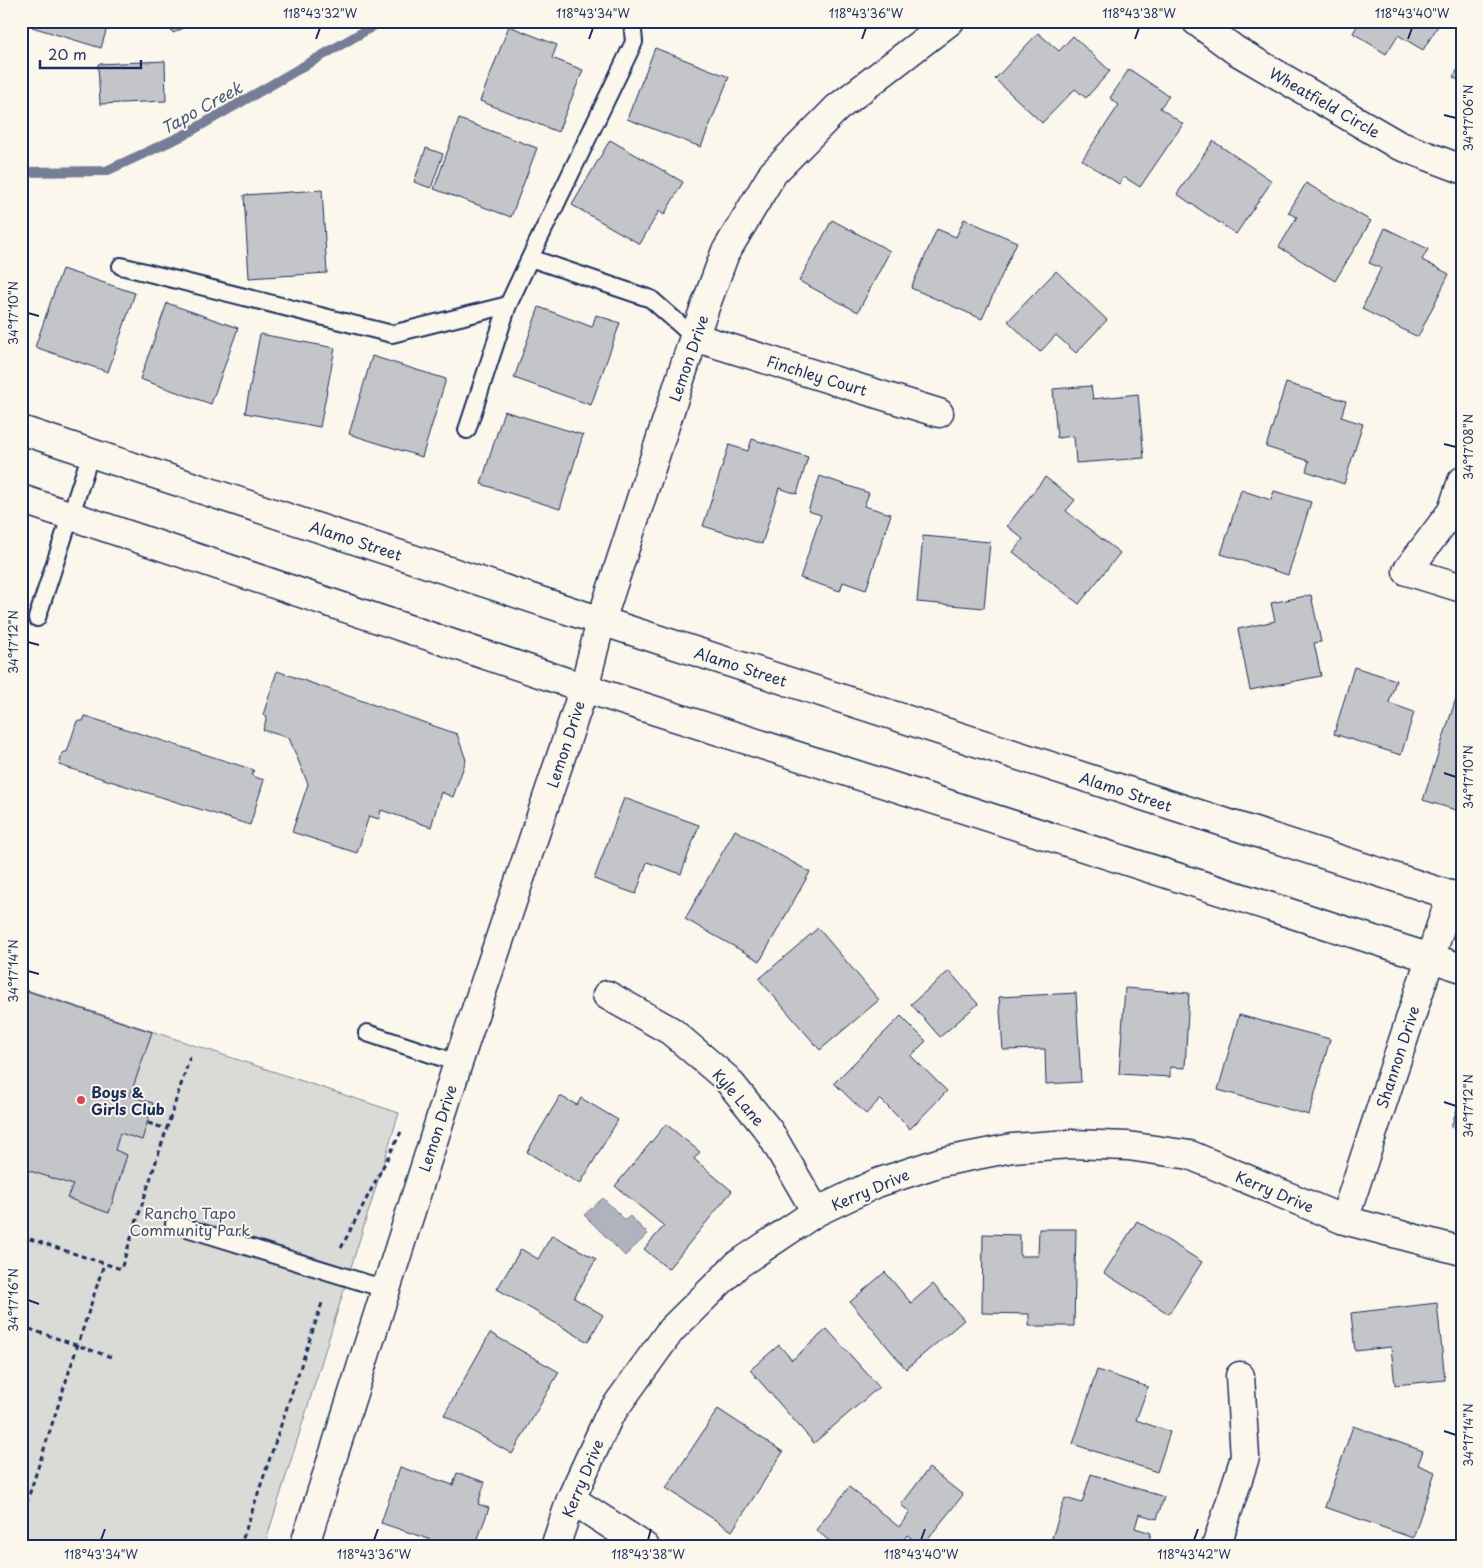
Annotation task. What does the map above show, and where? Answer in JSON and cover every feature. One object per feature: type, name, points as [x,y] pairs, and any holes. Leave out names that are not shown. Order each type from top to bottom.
[{"type":"street","name":"Lemon Drive","points":[[304,1547],[458,1063],[584,688],[601,621],[694,336],[725,253],[773,173],[837,108],[950,21]]},
{"type":"street","name":"Wheatfield Circle","points":[[1196,21],[1236,50],[1398,145],[1462,169]]},
{"type":"street","name":"Finchley Court","points":[[694,336],[939,413]]},
{"type":"street","name":"Alamo Street","points":[[21,430],[601,621],[1457,897]]},
{"type":"street","points":[[1462,481],[1452,511],[1407,571],[1462,588]]},
{"type":"street","points":[[21,499],[584,688],[1462,968]]},
{"type":"street","name":"Shannon Drive","points":[[1344,1220],[1429,958],[1457,897]]},
{"type":"street","name":"Kyle Lane","points":[[606,994],[671,1031],[727,1079],[769,1132],[816,1212]]},
{"type":"street","name":"Kerry Drive","points":[[555,1547],[571,1499],[609,1416],[671,1330],[737,1266],[816,1212],[877,1183],[941,1162],[1012,1148],[1071,1144],[1128,1146],[1190,1155],[1344,1220],[1462,1251]]},
{"type":"street","points":[[1216,1547],[1245,1457],[1240,1376]]},
{"type":"street","points":[[571,1499],[646,1547]]},
{"type":"lane","points":[[467,430],[508,305],[634,42],[632,21]]},
{"type":"lane","points":[[530,258],[650,299],[694,336]]},
{"type":"lane","points":[[120,266],[392,334],[508,305]]},
{"type":"lane","points":[[37,618],[91,453]]},
{"type":"lane","points":[[367,1033],[458,1063]]},
{"type":"lane","points":[[174,1224],[385,1289]]},
{"type":"path","points":[[21,1236],[121,1269],[190,1056]]},
{"type":"path","points":[[148,1123],[167,1129]]},
{"type":"path","points":[[340,1249],[402,1129]]},
{"type":"path","points":[[21,1520],[104,1264]]},
{"type":"path","points":[[240,1547],[323,1300]]},
{"type":"path","points":[[21,1326],[111,1357]]},
{"type":"green space","name":"Rancho Tapo Community Park","points":[[21,988],[399,1113],[264,1547],[21,1547]]},
{"type":"shaded area","points":[[603,1198],[625,1220],[630,1216],[648,1234],[625,1256],[584,1215]]},
{"type":"building","points":[[34,21],[109,21],[101,48],[32,27]]},
{"type":"building","points":[[167,21],[198,21],[173,33]]},
{"type":"building","points":[[660,21],[712,21],[661,29]]},
{"type":"building","points":[[1360,21],[1441,21],[1423,50],[1398,35],[1386,54],[1353,33]]},
{"type":"building","points":[[509,26],[557,45],[552,58],[583,70],[558,132],[480,101]]},
{"type":"building","points":[[1038,33],[1059,51],[1073,36],[1110,71],[1086,98],[1075,89],[1042,123],[995,79]]},
{"type":"building","points":[[655,48],[729,77],[701,147],[627,119]]},
{"type":"building","points":[[165,61],[166,101],[100,104],[98,64]]},
{"type":"building","points":[[1462,63],[1462,82],[1453,77]]},
{"type":"building","points":[[1129,69],[1169,96],[1160,108],[1183,124],[1140,187],[1124,177],[1119,184],[1082,160],[1119,105],[1110,98]]},
{"type":"building","points":[[459,119],[537,148],[511,217],[434,189]]},
{"type":"building","points":[[610,140],[683,182],[664,215],[659,211],[640,244],[572,205]]},
{"type":"building","points":[[1213,141],[1272,181],[1236,234],[1177,194]]},
{"type":"building","points":[[426,148],[443,154],[431,188],[414,182]]},
{"type":"building","points":[[1306,183],[1371,221],[1335,281],[1279,247],[1297,217],[1288,213]]},
{"type":"building","points":[[322,190],[327,273],[249,278],[244,195]]},
{"type":"building","points":[[964,219],[1017,242],[982,319],[911,288],[937,229],[956,237]]},
{"type":"building","points":[[832,220],[890,251],[858,312],[799,281]]},
{"type":"building","points":[[1385,228],[1428,249],[1422,260],[1449,274],[1418,337],[1362,309],[1381,268],[1369,263]]},
{"type":"building","points":[[62,269],[135,293],[108,372],[35,347]]},
{"type":"building","points":[[1056,271],[1107,320],[1076,353],[1056,335],[1040,352],[1008,321]]},
{"type":"building","points":[[167,303],[238,328],[211,404],[140,379]]},
{"type":"building","points":[[539,307],[592,327],[596,315],[620,323],[591,405],[514,378]]},
{"type":"building","points":[[260,334],[335,348],[320,427],[245,413]]},
{"type":"building","points":[[372,356],[446,379],[422,457],[349,434]]},
{"type":"building","points":[[1286,383],[1346,401],[1341,417],[1363,424],[1344,484],[1306,471],[1309,461],[1266,447]]},
{"type":"building","points":[[1091,386],[1093,399],[1138,394],[1144,458],[1076,463],[1074,436],[1057,438],[1053,389]]},
{"type":"building","points":[[504,411],[583,435],[560,509],[481,484]]},
{"type":"building","points":[[752,439],[808,457],[797,494],[779,488],[762,544],[703,526],[729,445],[748,451]]},
{"type":"building","points":[[820,476],[869,493],[864,506],[891,514],[866,590],[843,582],[840,591],[800,578],[821,515],[808,511]]},
{"type":"building","points":[[1045,477],[1075,500],[1066,511],[1120,553],[1079,604],[1013,552],[1023,539],[1007,526]]},
{"type":"building","points":[[1241,490],[1271,500],[1274,491],[1311,502],[1288,575],[1221,554]]},
{"type":"building","points":[[923,536],[990,542],[984,608],[917,602]]},
{"type":"building","points":[[1311,595],[1321,642],[1314,643],[1321,676],[1250,690],[1238,629],[1275,621],[1271,603]]},
{"type":"building","points":[[1354,667],[1396,680],[1389,703],[1414,712],[1401,755],[1334,734]]},
{"type":"building","points":[[277,671],[457,734],[466,760],[453,797],[441,792],[431,827],[381,810],[379,819],[369,816],[357,853],[292,832],[308,784],[289,738],[263,730],[267,717],[263,715]]},
{"type":"building","points":[[1462,680],[1462,801],[1459,811],[1423,800]]},
{"type":"building","points":[[85,716],[254,770],[252,776],[264,780],[250,825],[59,765],[63,752],[67,752],[77,721],[83,721]]},
{"type":"building","points":[[624,798],[699,825],[681,874],[647,862],[636,894],[594,879]]},
{"type":"building","points":[[735,830],[810,872],[760,961],[685,919]]},
{"type":"building","points":[[818,928],[879,1000],[820,1050],[759,979]]},
{"type":"building","points":[[949,971],[978,1004],[940,1037],[911,1004]]},
{"type":"building","points":[[1125,988],[1189,993],[1185,1068],[1170,1067],[1170,1077],[1119,1074]]},
{"type":"building","name":"Boys & Girls Club","points":[[21,989],[152,1032],[130,1096],[153,1103],[142,1140],[120,1133],[115,1150],[127,1155],[109,1213],[67,1198],[73,1185],[21,1168]]},
{"type":"building","points":[[1076,993],[1081,1082],[1046,1084],[1045,1049],[1003,1050],[999,997]]},
{"type":"building","points":[[1239,1015],[1330,1039],[1309,1115],[1218,1090]]},
{"type":"building","points":[[901,1016],[926,1041],[911,1056],[947,1091],[910,1129],[880,1099],[866,1114],[834,1083]]},
{"type":"building","points":[[1462,1094],[1462,1131],[1451,1127]]},
{"type":"building","points":[[560,1096],[577,1105],[581,1098],[618,1120],[580,1184],[527,1152]]},
{"type":"building","points":[[666,1124],[700,1152],[694,1159],[732,1191],[668,1269],[644,1249],[664,1226],[615,1186]]},
{"type":"building","points":[[1137,1221],[1202,1262],[1169,1314],[1104,1273]]},
{"type":"building","points":[[1039,1229],[1076,1229],[1074,1326],[1029,1326],[1029,1314],[982,1313],[983,1234],[1020,1235],[1020,1256],[1038,1256]]},
{"type":"building","points":[[552,1235],[596,1259],[574,1298],[603,1315],[588,1342],[497,1289],[521,1249],[538,1259]]},
{"type":"building","points":[[885,1272],[911,1303],[933,1284],[964,1320],[906,1369],[850,1302]]},
{"type":"building","points":[[1437,1303],[1445,1380],[1395,1385],[1391,1347],[1355,1351],[1351,1313]]},
{"type":"building","points":[[827,1329],[879,1387],[814,1443],[750,1370],[779,1345],[792,1360]]},
{"type":"building","points":[[490,1333],[559,1372],[512,1454],[444,1415]]},
{"type":"building","points":[[1097,1370],[1148,1387],[1136,1420],[1170,1432],[1157,1472],[1073,1444]]},
{"type":"building","points":[[718,1409],[783,1452],[732,1531],[666,1488]]},
{"type":"building","points":[[1353,1426],[1423,1451],[1418,1465],[1435,1472],[1413,1538],[1325,1507]]},
{"type":"building","points":[[400,1467],[453,1485],[457,1473],[485,1482],[478,1504],[489,1508],[475,1547],[452,1547],[381,1523]]},
{"type":"building","points":[[929,1468],[963,1495],[922,1546],[907,1535],[898,1547],[837,1547],[816,1530],[849,1487],[899,1527],[910,1512],[901,1505]]},
{"type":"building","points":[[1091,1474],[1164,1497],[1157,1519],[1139,1514],[1135,1528],[1151,1533],[1147,1547],[1049,1547],[1065,1498],[1082,1503]]},
{"type":"waterway","name":"Tapo Creek","points":[[21,172],[106,171],[184,135],[382,21]]},
{"type":"place","name":"Boys & Girls Club","points":[[81,1100]]}]
